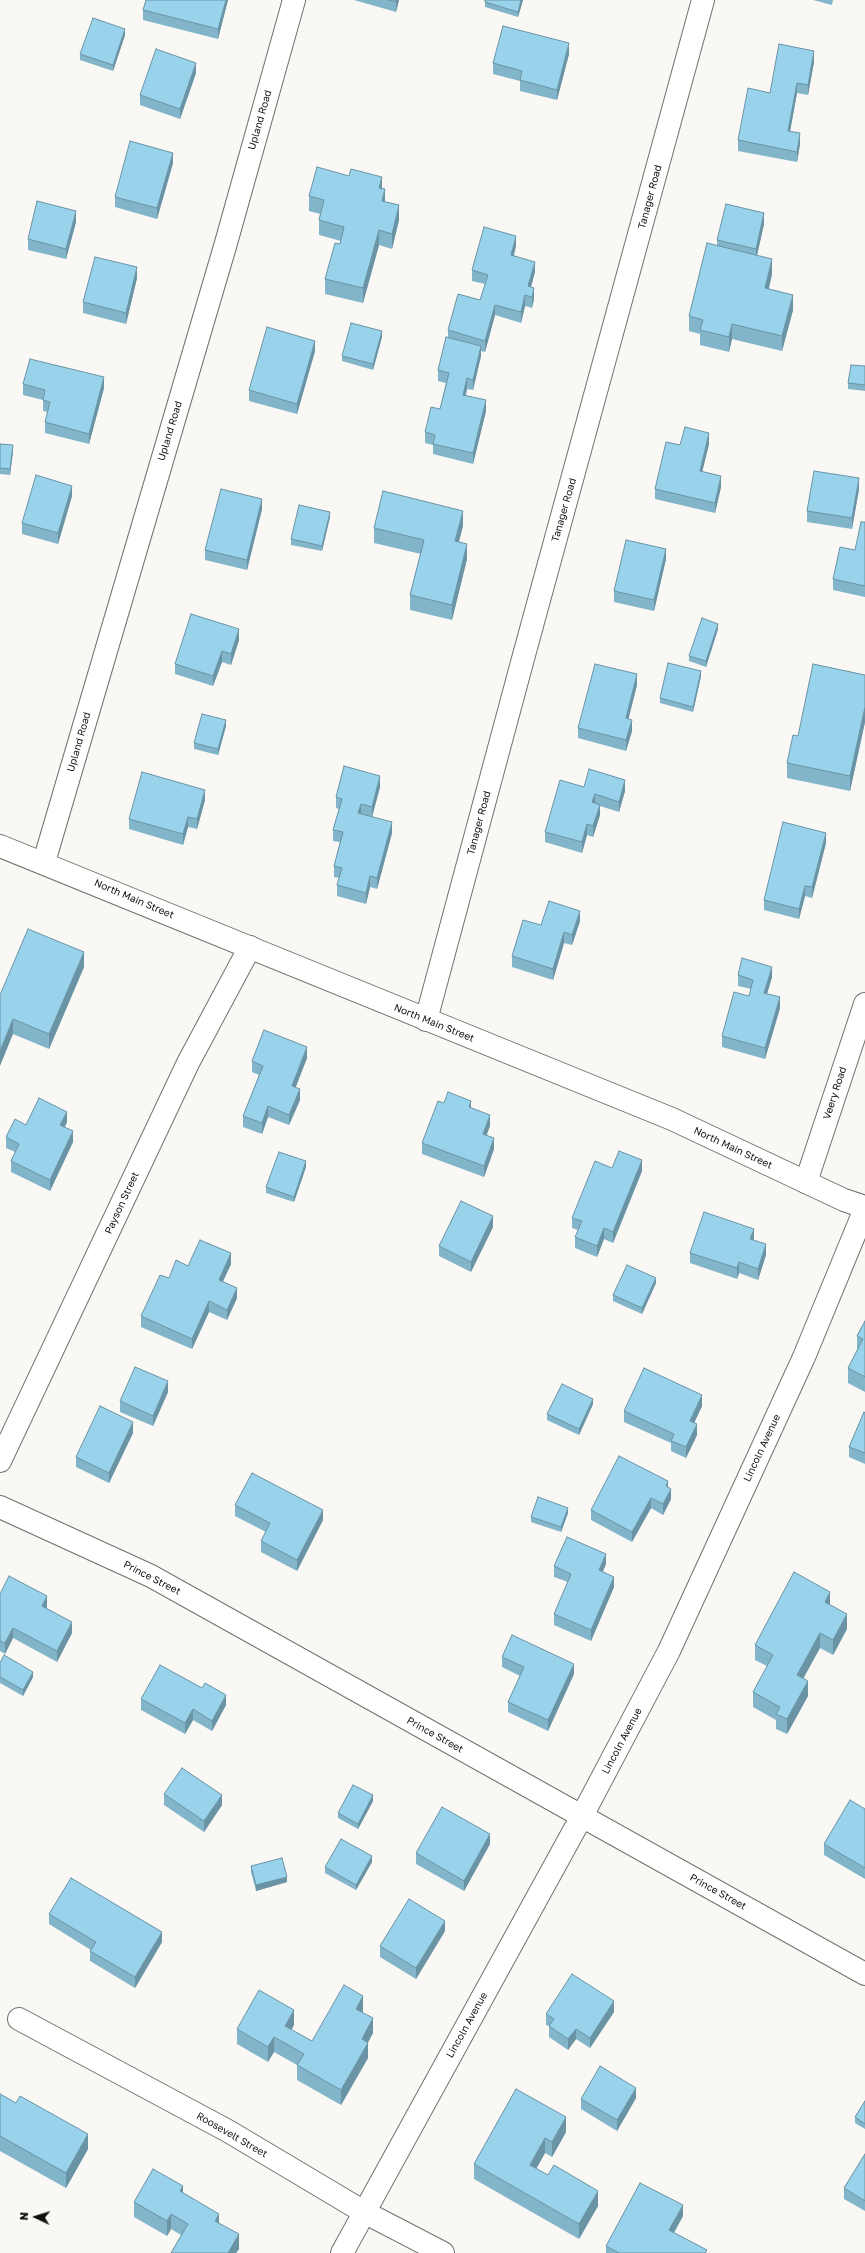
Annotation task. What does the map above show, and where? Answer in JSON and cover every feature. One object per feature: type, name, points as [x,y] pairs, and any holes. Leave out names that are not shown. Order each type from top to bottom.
[{"type":"street","name":"Upland Road","points":[[44,862],[226,243],[294,0]]},
{"type":"street","name":"Tanager Road","points":[[426,1020],[703,0]]},
{"type":"street","name":"North Main Street","points":[[0,846],[44,862],[426,1020],[672,1119],[865,1208]]},
{"type":"street","name":"Payson Street","points":[[0,1461],[188,1063],[250,947]]},
{"type":"street","name":"Veery Road","points":[[806,1182],[865,1004]]},
{"type":"street","name":"Lincoln Avenue","points":[[342,2253],[582,1816],[669,1651],[804,1357],[865,1208]]},
{"type":"street","name":"Prince Street","points":[[0,1507],[151,1576],[865,1974]]},
{"type":"street","name":"Roosevelt Street","points":[[19,2019],[228,2131],[364,2212],[443,2253]]},
{"type":"building","points":[[146,0],[226,0],[218,29],[143,10]]},
{"type":"building","points":[[485,0],[521,0],[518,12],[485,2]]},
{"type":"building","points":[[93,18],[125,29],[113,65],[80,54]]},
{"type":"building","points":[[503,26],[569,43],[557,90],[520,80],[522,71],[493,63]]},
{"type":"building","points":[[779,44],[814,51],[808,85],[797,83],[788,131],[800,133],[797,152],[738,140],[748,88],[770,93]]},
{"type":"building","points":[[156,49],[196,63],[180,109],[140,95]]},
{"type":"building","points":[[130,141],[173,153],[157,208],[115,197]]},
{"type":"building","points":[[317,167],[349,176],[351,169],[382,177],[379,188],[385,189],[382,201],[399,205],[392,234],[379,230],[363,288],[325,279],[335,243],[340,244],[344,227],[319,220],[324,200],[309,196]]},
{"type":"building","points":[[37,201],[76,211],[66,249],[28,239]]},
{"type":"building","points":[[726,204],[764,213],[756,249],[717,240]]},
{"type":"building","points":[[484,227],[516,236],[511,255],[535,262],[528,286],[534,288],[532,297],[525,295],[521,312],[495,305],[485,341],[448,330],[458,294],[480,300],[488,275],[472,270]]},
{"type":"building","points":[[707,243],[772,259],[765,288],[793,295],[782,336],[732,324],[729,337],[700,330],[703,320],[689,316]]},
{"type":"building","points":[[95,257],[137,267],[126,313],[83,302]]},
{"type":"building","points":[[351,323],[382,331],[373,364],[342,356]]},
{"type":"building","points":[[267,327],[315,341],[297,404],[249,390]]},
{"type":"building","points":[[446,337],[481,346],[473,380],[467,378],[463,395],[486,400],[473,453],[433,444],[435,435],[425,432],[431,407],[440,409],[449,373],[438,370]]},
{"type":"building","points":[[30,359],[104,377],[89,434],[45,422],[50,402],[43,400],[45,390],[23,384]]},
{"type":"building","points":[[851,365],[865,366],[865,385],[848,383]]},
{"type":"building","points":[[685,427],[709,433],[700,471],[721,476],[715,503],[655,489],[666,442],[680,445]]},
{"type":"building","points":[[0,444],[13,445],[10,469],[0,468]]},
{"type":"building","points":[[814,471],[859,478],[852,518],[807,511]]},
{"type":"building","points":[[36,475],[72,486],[58,533],[22,523]]},
{"type":"building","points":[[221,489],[262,499],[247,560],[205,550]]},
{"type":"building","points":[[383,491],[463,511],[455,541],[467,544],[452,605],[410,595],[424,540],[374,528]]},
{"type":"building","points":[[299,505],[330,512],[322,546],[291,539]]},
{"type":"building","points":[[861,522],[865,522],[865,586],[833,579],[840,547],[855,550]]},
{"type":"building","points":[[626,540],[666,549],[654,600],[614,591]]},
{"type":"building","points":[[191,614],[239,629],[231,654],[222,651],[213,676],[175,664]]},
{"type":"building","points":[[702,618],[718,624],[706,661],[689,656]]},
{"type":"building","points":[[668,663],[701,671],[693,707],[660,698]]},
{"type":"building","points":[[595,664],[637,674],[626,718],[632,720],[626,740],[578,728]]},
{"type":"building","points":[[813,664],[865,675],[865,707],[850,776],[787,763],[793,735],[798,736]]},
{"type":"building","points":[[202,714],[226,720],[218,749],[194,743]]},
{"type":"building","points":[[344,766],[380,776],[372,807],[361,804],[358,813],[392,822],[377,878],[370,876],[366,893],[337,885],[342,868],[334,866],[343,832],[333,830],[342,799],[336,797]]},
{"type":"building","points":[[589,769],[625,780],[619,802],[595,794],[592,802],[600,805],[593,826],[587,824],[582,842],[545,832],[560,780],[584,787]]},
{"type":"building","points":[[142,772],[205,790],[197,819],[188,817],[183,834],[129,819]]},
{"type":"building","points":[[783,822],[826,833],[812,887],[805,886],[799,909],[764,900]]},
{"type":"building","points":[[549,901],[580,911],[572,935],[564,932],[553,969],[512,956],[523,920],[541,925]]},
{"type":"building","points":[[28,929],[84,952],[49,1034],[13,1019],[0,1051],[0,995]]},
{"type":"building","points":[[742,958],[772,967],[764,993],[780,997],[765,1048],[722,1036],[734,992],[749,996],[753,980],[738,975]]},
{"type":"building","points":[[264,1030],[307,1047],[292,1086],[300,1089],[289,1115],[268,1106],[262,1123],[243,1116],[263,1066],[252,1061]]},
{"type":"building","points":[[448,1092],[471,1101],[469,1107],[490,1115],[483,1134],[494,1138],[484,1166],[422,1143],[438,1101],[444,1103]]},
{"type":"building","points":[[39,1098],[67,1112],[60,1125],[73,1131],[50,1180],[11,1161],[19,1144],[6,1137],[15,1119],[26,1125]]},
{"type":"building","points":[[619,1151],[642,1160],[613,1232],[604,1228],[597,1246],[575,1237],[582,1221],[572,1218],[595,1161],[612,1168]]},
{"type":"building","points":[[279,1152],[306,1161],[294,1197],[266,1187]]},
{"type":"building","points":[[461,1201],[493,1216],[471,1262],[439,1246]]},
{"type":"building","points":[[704,1212],[754,1229],[750,1239],[766,1244],[758,1269],[739,1262],[737,1268],[690,1253]]},
{"type":"building","points":[[200,1240],[231,1253],[219,1280],[237,1288],[227,1310],[209,1301],[192,1339],[141,1316],[160,1275],[169,1278],[176,1260],[188,1266]]},
{"type":"building","points":[[627,1265],[656,1278],[642,1308],[613,1295]]},
{"type":"building","points":[[865,1321],[865,1377],[848,1368],[863,1339],[857,1336]]},
{"type":"building","points":[[135,1367],[168,1381],[153,1416],[120,1401]]},
{"type":"building","points":[[644,1368],[702,1395],[690,1421],[697,1424],[686,1447],[671,1441],[674,1434],[624,1411]]},
{"type":"building","points":[[562,1384],[593,1399],[579,1429],[547,1414]]},
{"type":"building","points":[[100,1406],[133,1422],[109,1473],[76,1457]]},
{"type":"building","points":[[864,1412],[865,1413],[865,1453],[849,1447]]},
{"type":"building","points":[[619,1456],[668,1481],[666,1486],[671,1489],[663,1504],[651,1498],[632,1532],[591,1510]]},
{"type":"building","points":[[252,1473],[323,1510],[297,1560],[261,1541],[270,1523],[235,1505]]},
{"type":"building","points":[[538,1497],[568,1508],[561,1527],[531,1517]]},
{"type":"building","points":[[567,1537],[606,1554],[599,1570],[614,1577],[591,1630],[554,1614],[571,1574],[554,1566]]},
{"type":"building","points":[[794,1572],[830,1592],[825,1602],[847,1614],[833,1640],[820,1633],[797,1675],[808,1681],[787,1719],[776,1714],[780,1707],[753,1692],[773,1655],[755,1645]]},
{"type":"building","points":[[9,1576],[47,1596],[42,1606],[72,1622],[57,1651],[13,1628],[5,1643],[0,1641],[0,1594]]},
{"type":"building","points":[[512,1635],[574,1664],[548,1720],[508,1702],[524,1667],[502,1657]]},
{"type":"building","points":[[4,1655],[33,1672],[23,1690],[0,1677],[0,1663]]},
{"type":"building","points":[[160,1665],[202,1688],[205,1683],[226,1695],[212,1721],[193,1709],[185,1723],[141,1699]]},
{"type":"building","points":[[182,1768],[222,1795],[204,1821],[164,1794]]},
{"type":"building","points":[[353,1785],[373,1795],[358,1824],[338,1813]]},
{"type":"building","points":[[850,1800],[865,1809],[865,1868],[824,1844]]},
{"type":"building","points":[[442,1807],[490,1834],[464,1881],[416,1853]]},
{"type":"building","points":[[341,1839],[372,1856],[356,1885],[325,1867]]},
{"type":"building","points":[[282,1858],[287,1877],[256,1885],[251,1866]]},
{"type":"building","points":[[71,1878],[162,1932],[135,1977],[90,1951],[96,1942],[49,1914]]},
{"type":"building","points":[[409,1899],[445,1921],[416,1968],[380,1946]]},
{"type":"building","points":[[572,1974],[614,2001],[590,2038],[576,2029],[568,2039],[549,2026],[554,2019],[546,2014]]},
{"type":"building","points":[[344,1985],[363,1996],[356,2009],[373,2018],[362,2039],[368,2043],[341,2090],[297,2065],[304,2054],[274,2037],[268,2047],[237,2029],[259,1990],[294,2010],[285,2026],[312,2041]]},
{"type":"building","points":[[600,2066],[636,2088],[617,2120],[581,2099]]},
{"type":"building","points":[[516,2089],[566,2117],[552,2142],[545,2138],[530,2165],[548,2175],[554,2165],[598,2191],[579,2224],[474,2164]]},
{"type":"building","points":[[0,2094],[16,2103],[20,2096],[88,2134],[66,2173],[0,2136]]},
{"type":"building","points":[[865,2101],[865,2124],[855,2117]]},
{"type":"building","points":[[865,2154],[865,2201],[844,2188]]},
{"type":"building","points":[[153,2169],[183,2186],[180,2191],[219,2214],[215,2221],[239,2234],[228,2253],[171,2253],[188,2224],[171,2214],[167,2221],[134,2202]]},
{"type":"building","points":[[640,2183],[683,2205],[669,2230],[707,2250],[705,2253],[619,2253],[606,2246]]}]
